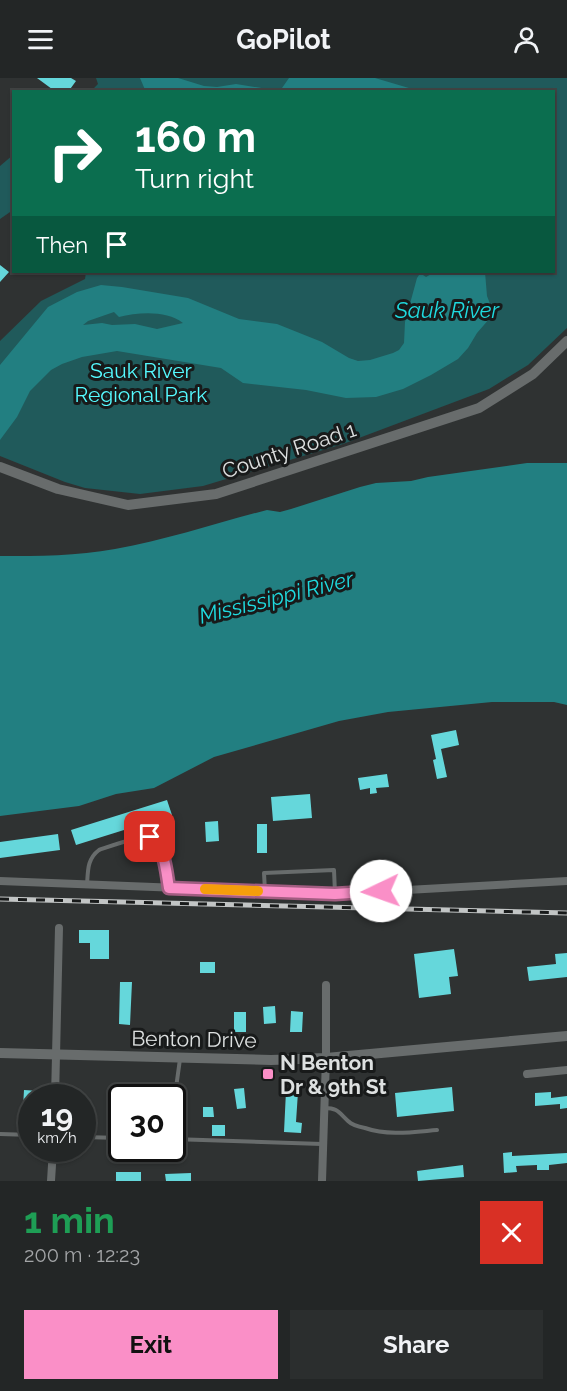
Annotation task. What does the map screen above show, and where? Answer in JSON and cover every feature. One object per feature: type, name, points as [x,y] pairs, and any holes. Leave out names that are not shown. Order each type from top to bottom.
[{"type":"street","name":"County Road 1","points":[[0,466],[58,489],[128,505],[216,494],[479,408],[533,374],[567,341]]},
{"type":"street","points":[[0,881],[335,894],[567,881]]},
{"type":"street","points":[[56,1084],[59,928]]},
{"type":"street","points":[[322,1181],[326,985]]},
{"type":"street","name":"Benton Drive","points":[[0,1053],[271,1060],[326,1058],[567,1036]]},
{"type":"street","points":[[527,1074],[567,1070]]},
{"type":"street","points":[[51,1181],[52,1162]]},
{"type":"lane","points":[[87,885],[88,865],[93,854],[99,850],[150,837],[157,842],[161,851],[169,888]]},
{"type":"lane","points":[[265,891],[264,873],[334,870],[335,894]]},
{"type":"lane","points":[[176,1084],[180,1058]]},
{"type":"lane","points":[[324,1108],[334,1108],[349,1122],[368,1129],[394,1133],[437,1130]]},
{"type":"lane","points":[[0,1134],[18,1135]]},
{"type":"lane","points":[[186,1139],[322,1144]]},
{"type":"green space","name":"Sauk River Regional Park","points":[[96,78],[567,78],[567,328],[528,365],[489,389],[343,444],[203,486],[140,494],[85,488],[0,456],[0,341],[41,301],[85,279],[86,273],[555,273],[555,90],[92,90],[98,84]]},
{"type":"green space","points":[[12,156],[12,211],[0,219],[0,166]]},
{"type":"water","points":[[140,78],[178,78],[204,86],[217,87],[236,84],[274,90],[145,90]]},
{"type":"water","points":[[289,78],[375,78],[416,90],[274,90],[282,88]]},
{"type":"water","name":"Sauk River","points":[[420,273],[426,273],[423,275],[426,277],[433,273],[485,273],[487,296],[492,309],[490,318],[458,359],[403,389],[376,397],[346,398],[306,390],[243,383],[221,368],[117,351],[82,357],[51,370],[30,391],[17,417],[0,440],[0,365],[48,307],[77,292],[101,285],[188,298],[239,319],[277,324],[322,342],[358,361],[370,360],[399,350],[404,343],[405,322]],"holes":[[[114,312],[119,317],[135,314],[161,314],[183,323],[157,329],[135,324],[83,325]]]},
{"type":"water","name":"Mississippi River","points":[[527,463],[567,463],[567,705],[554,702],[492,702],[388,712],[339,721],[214,757],[154,788],[116,794],[79,806],[0,816],[0,556],[44,556],[115,549],[267,510],[280,512],[376,483],[411,481]]},
{"type":"building","points":[[37,78],[71,78],[76,81],[69,90],[53,90]]},
{"type":"building","points":[[0,265],[9,272],[0,282]]},
{"type":"building","points":[[456,730],[459,745],[441,749],[447,777],[437,779],[431,735]]},
{"type":"building","points":[[387,774],[389,787],[376,788],[377,793],[370,794],[370,788],[360,790],[358,778]]},
{"type":"building","points":[[310,794],[312,818],[273,821],[271,797]]},
{"type":"building","points":[[167,800],[172,815],[76,845],[71,830]]},
{"type":"building","points":[[218,821],[219,841],[206,842],[205,822]]},
{"type":"building","points":[[257,824],[267,824],[267,853],[257,853]]},
{"type":"building","points":[[58,834],[60,850],[0,858],[0,842]]},
{"type":"building","points":[[79,930],[109,930],[109,959],[90,959],[90,943],[79,943]]},
{"type":"building","points":[[454,949],[458,976],[449,977],[451,994],[419,998],[414,954]]},
{"type":"building","points":[[567,953],[567,977],[529,981],[527,967],[556,964],[555,954]]},
{"type":"building","points":[[200,962],[215,962],[215,973],[200,973]]},
{"type":"building","points":[[120,982],[132,982],[130,1025],[119,1024]]},
{"type":"building","points":[[275,1006],[276,1023],[264,1024],[263,1007]]},
{"type":"building","points":[[291,1011],[303,1012],[302,1032],[290,1032]]},
{"type":"building","points":[[234,1012],[246,1012],[246,1032],[234,1032]]},
{"type":"building","points":[[452,1087],[454,1111],[397,1117],[395,1093]]},
{"type":"building","points":[[244,1088],[246,1108],[237,1109],[234,1089]]},
{"type":"building","points":[[286,1091],[298,1092],[296,1122],[302,1123],[301,1133],[284,1132]]},
{"type":"building","points":[[551,1092],[551,1098],[567,1096],[567,1108],[560,1109],[560,1104],[535,1106],[535,1093]]},
{"type":"building","points":[[203,1107],[213,1107],[214,1117],[203,1117]]},
{"type":"building","points":[[212,1125],[225,1125],[225,1136],[212,1136]]},
{"type":"building","points":[[512,1152],[512,1156],[567,1153],[567,1163],[549,1165],[549,1170],[537,1170],[537,1165],[516,1166],[517,1172],[504,1173],[503,1153]]},
{"type":"building","points":[[463,1165],[464,1177],[418,1181],[417,1171]]},
{"type":"building","points":[[116,1172],[141,1172],[141,1181],[116,1181]]},
{"type":"building","points":[[191,1173],[191,1181],[166,1181],[165,1174]]},
{"type":"railway","points":[[0,899],[567,913]]},
{"type":"slow traffic","points":[[205,889],[258,891]]},
{"type":"place","name":"N Benton Dr & 9th St","points":[[268,1074]]},
{"type":"route","points":[[150,837],[157,842],[161,851],[169,888],[335,894],[381,891]]}]
